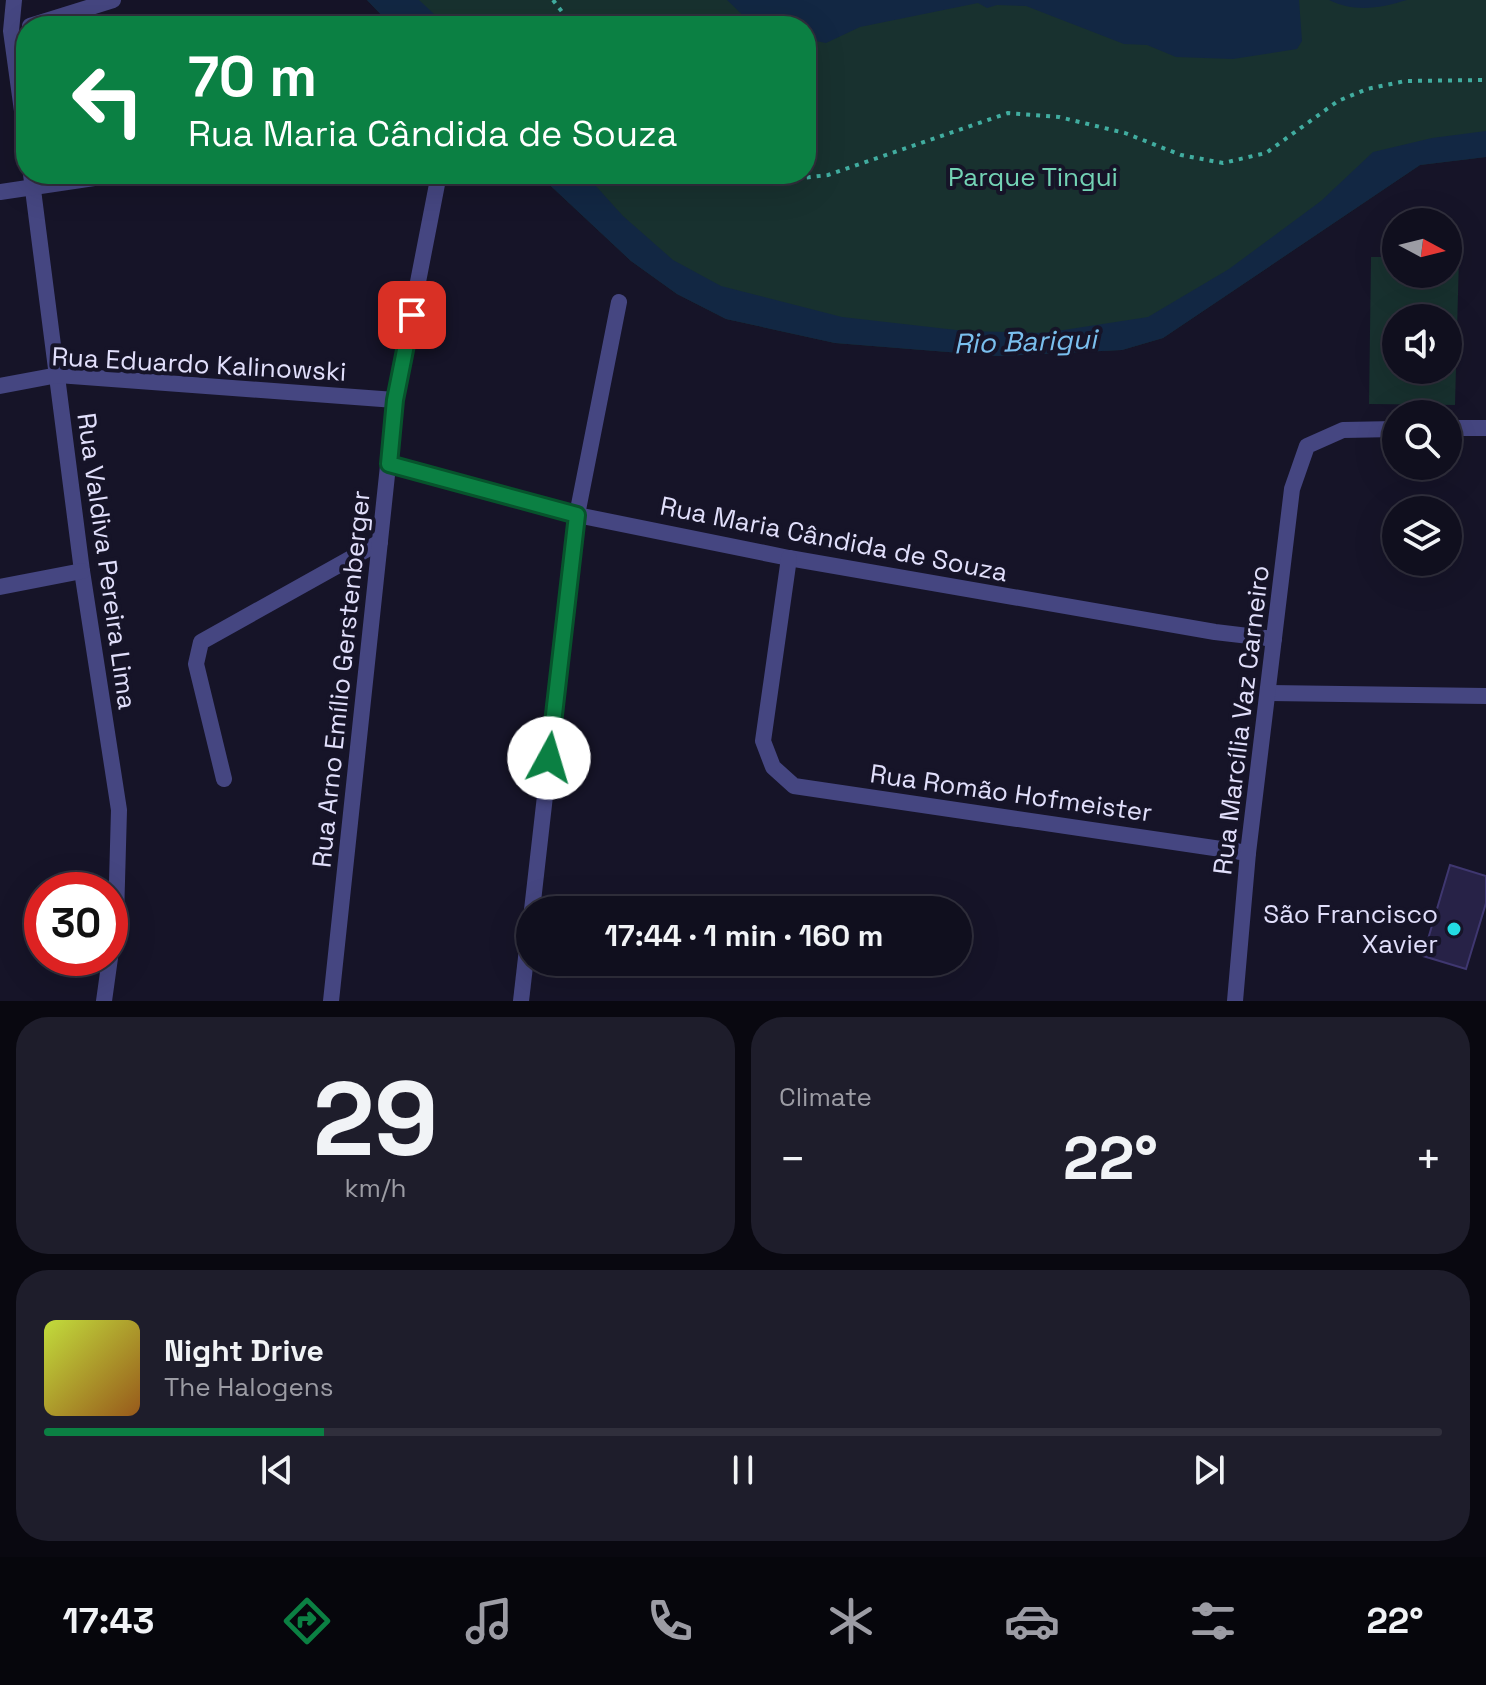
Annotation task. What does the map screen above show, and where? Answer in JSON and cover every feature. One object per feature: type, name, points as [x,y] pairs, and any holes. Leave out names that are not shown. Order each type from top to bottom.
[{"type":"street","points":[[60,16],[113,0]]},
{"type":"street","points":[[0,192],[21,184]]},
{"type":"street","name":"Rua Valdiva Pereira Lima","points":[[32,184],[82,571],[119,810],[117,872]]},
{"type":"street","name":"Rua Arno Emílio Gerstenberger","points":[[331,1001],[395,400],[437,184]]},
{"type":"street","points":[[534,896],[577,515],[619,302]]},
{"type":"street","name":"Rua Eduardo Kalinowski","points":[[0,386],[58,375],[395,400]]},
{"type":"street","points":[[1462,428],[1486,428]]},
{"type":"street","name":"Rua Marcília Vaz Carneiro","points":[[1235,1001],[1248,853],[1292,489],[1307,446],[1343,430],[1382,429]]},
{"type":"street","name":"Rua Maria Cândida de Souza","points":[[389,464],[577,515],[789,558],[1215,632],[1274,639]]},
{"type":"street","points":[[224,779],[196,664],[201,642],[380,542]]},
{"type":"street","name":"Rua Romão Hofmeister","points":[[789,558],[763,741],[773,767],[794,786],[1248,853]]},
{"type":"street","points":[[0,587],[82,571]]},
{"type":"street","points":[[1268,693],[1486,696]]},
{"type":"street","name":"Rua Valdiva Pereira Lima","points":[[104,1001],[107,976]]},
{"type":"street","points":[[521,1001],[524,976]]},
{"type":"path","points":[[553,0],[565,16]]},
{"type":"path","points":[[816,176],[828,175],[1008,113],[1072,120],[1125,133],[1181,155],[1223,163],[1266,153],[1338,101],[1367,89],[1405,81],[1486,80]]},
{"type":"green space","name":"Parque Tingui","points":[[367,0],[1486,0],[1486,157],[1420,165],[1163,338],[1122,350],[998,356],[835,343],[726,319],[677,294],[631,261],[549,184],[816,184],[816,16],[382,16]]},
{"type":"green space","points":[[1371,257],[1382,257],[1382,288],[1458,288],[1458,304],[1382,304],[1382,384],[1456,384],[1455,400],[1382,400],[1382,404],[1369,404]]},
{"type":"water","points":[[367,0],[419,0],[436,16],[382,16]]},
{"type":"water","points":[[727,0],[1299,0],[1302,41],[1297,49],[1233,59],[1176,57],[1147,45],[1124,44],[1026,6],[997,5],[987,8],[978,3],[860,27],[826,43],[816,41],[816,16],[744,16]]},
{"type":"water","points":[[1329,0],[1407,0],[1368,8],[1349,7]]},
{"type":"water","name":"Rio Barigui","points":[[1486,131],[1486,157],[1420,165],[1163,338],[1122,350],[998,356],[835,343],[726,319],[677,294],[631,261],[549,184],[594,184],[623,216],[673,260],[721,286],[842,317],[965,331],[1044,333],[1148,317],[1229,269],[1321,201],[1373,152],[1432,138]]},
{"type":"building","name":"São Francisco Xavier","points":[[1450,865],[1486,876],[1486,903],[1466,969],[1423,956]]},
{"type":"place","name":"São Francisco Xavier","points":[[1454,929]]},
{"type":"route","points":[[412,315],[395,400],[389,464],[577,515],[549,758]]}]
